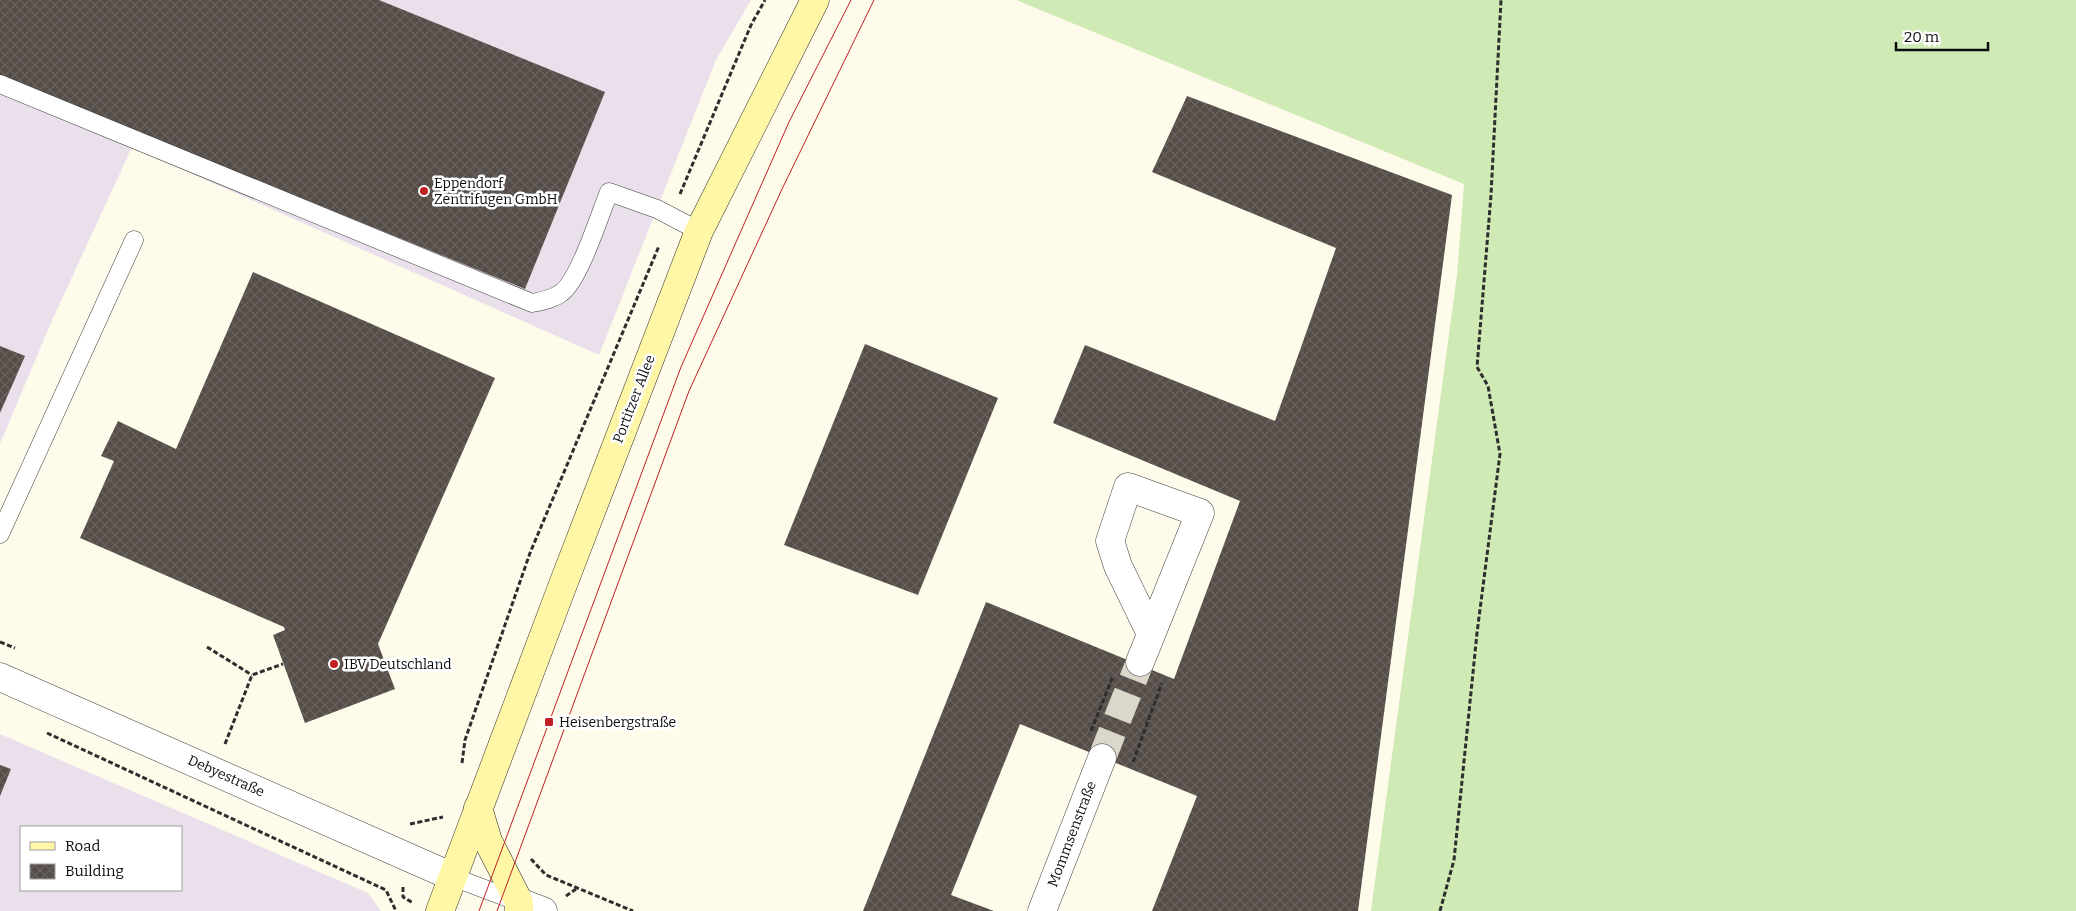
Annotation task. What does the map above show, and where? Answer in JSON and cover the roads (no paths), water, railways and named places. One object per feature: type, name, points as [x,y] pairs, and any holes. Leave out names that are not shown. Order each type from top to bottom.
[{"type":"main road","name":"Portitzer Allee","points":[[440,911],[699,231],[815,0]]},
{"type":"main road","points":[[478,808],[488,841],[527,908]]},
{"type":"street","points":[[1140,662],[1200,513],[1128,487],[1110,541],[1118,566],[1151,634]]},
{"type":"street","name":"Debyestraße","points":[[0,677],[452,877]]},
{"type":"street","name":"Mommsenstraße","points":[[1042,911],[1102,758]]},
{"type":"lane","points":[[0,84],[532,303],[546,300],[562,293],[575,274],[609,192],[671,216],[699,231]]},
{"type":"lane","points":[[0,534],[134,240]]},
{"type":"lane","points":[[452,877],[527,908]]},
{"type":"tunnel","points":[[1102,758],[1140,662]]},
{"type":"tram line","points":[[479,911],[681,367],[789,122],[851,0]]},
{"type":"tram line","points":[[497,911],[689,391],[783,187],[874,0]]},
{"type":"place","name":"Eppendorf Zentrifugen GmbH","points":[[424,191]]},
{"type":"place","name":"IBV Deutschland","points":[[334,664]]},
{"type":"place","name":"Heisenbergstraße","points":[[549,722]]}]
